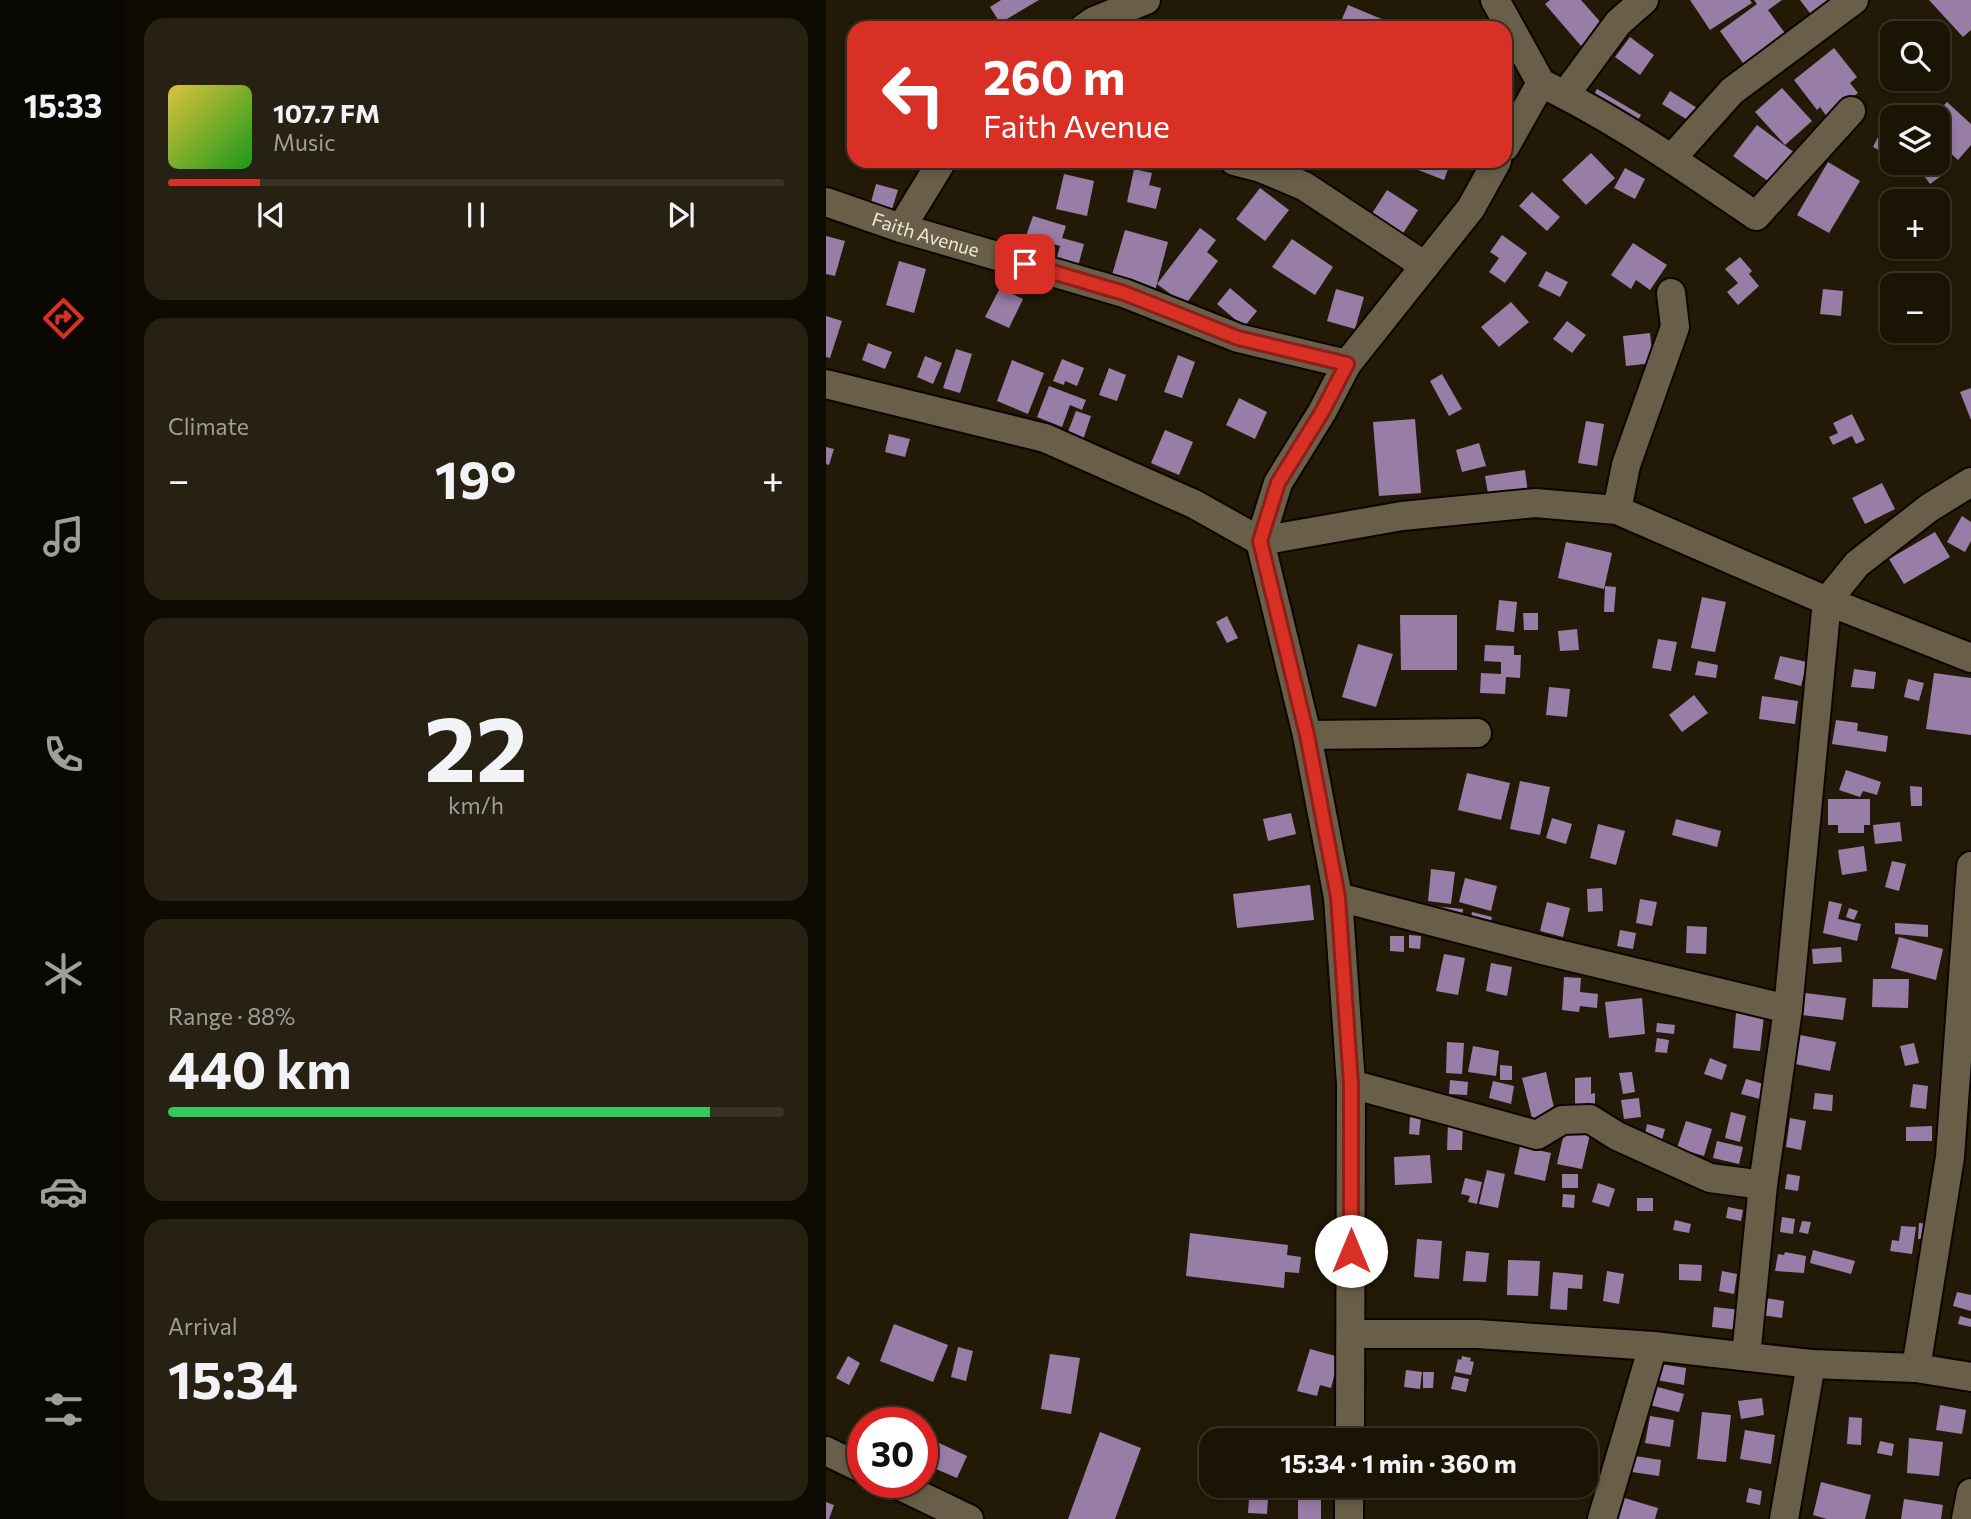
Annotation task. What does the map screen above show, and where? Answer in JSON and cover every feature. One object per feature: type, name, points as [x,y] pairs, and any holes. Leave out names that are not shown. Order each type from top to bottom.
[{"type":"street","points":[[1094,21],[1146,0]]},
{"type":"street","points":[[1494,0],[1508,21]]},
{"type":"street","points":[[1512,139],[1553,89],[1644,0]]},
{"type":"street","points":[[1672,158],[1732,91],[1854,0]]},
{"type":"street","points":[[1512,27],[1553,89],[1672,158],[1756,216],[1851,111]]},
{"type":"street","points":[[901,228],[938,168]]},
{"type":"street","points":[[1261,168],[1304,186],[1425,266]]},
{"type":"street","points":[[1350,1428],[1351,1084],[1338,897],[1307,735],[1260,541],[1278,483],[1322,412],[1347,364],[1471,208],[1493,168]]},
{"type":"street","name":"Faith Avenue","points":[[826,202],[901,228],[1124,293],[1238,338],[1347,364]]},
{"type":"street","points":[[1617,510],[1626,465],[1675,327],[1671,293]]},
{"type":"street","points":[[826,384],[1045,438],[1194,504],[1260,541],[1402,516],[1535,503],[1617,510],[1827,601],[1971,658]]},
{"type":"street","points":[[1746,1356],[1762,1185],[1788,1009],[1827,601],[1857,564],[1929,509],[1971,482]]},
{"type":"street","points":[[1307,735],[1477,733]]},
{"type":"street","points":[[1916,1368],[1950,1157],[1971,866]]},
{"type":"street","points":[[1338,897],[1529,947],[1788,1009]]},
{"type":"street","points":[[1351,1084],[1536,1135],[1562,1120],[1590,1119],[1617,1136],[1710,1178],[1762,1185]]},
{"type":"street","points":[[1352,1334],[1477,1334],[1653,1346],[1811,1364],[1916,1368],[1971,1377]]},
{"type":"street","points":[[1602,1519],[1653,1346]]},
{"type":"street","points":[[1784,1519],[1811,1364]]},
{"type":"street","points":[[826,1451],[847,1461]]},
{"type":"street","points":[[1966,1519],[1971,1493]]},
{"type":"street","points":[[925,1498],[969,1519]]},
{"type":"street","points":[[1349,1498],[1349,1519]]},
{"type":"building","points":[[1001,0],[1039,0],[1003,21],[999,21],[990,7]]},
{"type":"building","points":[[1550,0],[1581,0],[1604,26],[1581,46],[1545,4]]},
{"type":"building","points":[[1690,0],[1750,0],[1752,3],[1710,30]]},
{"type":"building","points":[[1754,0],[1782,0],[1768,10],[1787,36],[1745,66],[1720,31],[1757,4]]},
{"type":"building","points":[[1800,0],[1834,0],[1813,17]]},
{"type":"building","points":[[1929,0],[1971,0],[1971,30],[1963,37]]},
{"type":"building","points":[[1348,5],[1386,21],[1341,21]]},
{"type":"building","points":[[1630,37],[1654,55],[1640,75],[1615,57]]},
{"type":"building","points":[[1834,48],[1857,77],[1850,83],[1858,93],[1827,117],[1820,107],[1817,110],[1794,80]]},
{"type":"building","points":[[1782,88],[1812,121],[1785,145],[1755,112]]},
{"type":"building","points":[[1597,89],[1641,115],[1632,130],[1588,105]]},
{"type":"building","points":[[1670,91],[1702,111],[1694,124],[1662,104]]},
{"type":"building","points":[[1947,102],[1971,124],[1971,145],[1958,160],[1950,153],[1950,105],[1944,105]]},
{"type":"building","points":[[1757,125],[1795,153],[1772,184],[1733,156]]},
{"type":"building","points":[[1880,133],[1880,151],[1873,147]]},
{"type":"building","points":[[1591,153],[1615,178],[1586,205],[1562,180]]},
{"type":"building","points":[[1828,162],[1860,181],[1829,233],[1797,215]]},
{"type":"building","points":[[1413,168],[1448,168],[1444,180]]},
{"type":"building","points":[[1625,168],[1645,179],[1635,199],[1614,188]]},
{"type":"building","points":[[1134,169],[1152,173],[1149,185],[1161,188],[1156,209],[1127,202]]},
{"type":"building","points":[[1064,174],[1094,181],[1087,216],[1056,209]]},
{"type":"building","points":[[1924,175],[1942,175],[1930,184]]},
{"type":"building","points":[[876,184],[898,190],[892,209],[871,202]]},
{"type":"building","points":[[1260,188],[1289,210],[1265,241],[1236,219]]},
{"type":"building","points":[[1387,190],[1418,210],[1402,235],[1371,215]]},
{"type":"building","points":[[1532,192],[1560,217],[1547,231],[1519,206]]},
{"type":"building","points":[[1033,216],[1066,226],[1062,238],[1084,244],[1076,274],[1054,268],[1060,246],[1026,236]]},
{"type":"building","points":[[1200,228],[1216,240],[1207,252],[1218,261],[1185,305],[1157,284]]},
{"type":"building","points":[[1125,230],[1168,242],[1154,295],[1110,282]]},
{"type":"building","points":[[1502,235],[1527,253],[1505,283],[1489,272],[1499,258],[1490,252]]},
{"type":"building","points":[[826,236],[845,241],[835,276],[826,274]]},
{"type":"building","points":[[1292,239],[1333,267],[1315,295],[1272,267]]},
{"type":"building","points":[[1633,243],[1667,265],[1650,290],[1636,280],[1631,289],[1611,275]]},
{"type":"building","points":[[1740,257],[1752,271],[1749,274],[1759,286],[1738,305],[1727,292],[1738,283],[1725,269]]},
{"type":"building","points":[[899,261],[926,269],[914,313],[886,305]]},
{"type":"building","points":[[1546,271],[1568,282],[1560,297],[1538,286]]},
{"type":"building","points":[[1000,288],[1023,299],[1009,328],[985,317]]},
{"type":"building","points":[[1230,288],[1257,311],[1244,327],[1217,304]]},
{"type":"building","points":[[1336,289],[1364,297],[1355,329],[1327,321]]},
{"type":"building","points":[[1823,289],[1843,291],[1841,316],[1820,314]]},
{"type":"building","points":[[1511,302],[1529,322],[1499,347],[1481,327]]},
{"type":"building","points":[[826,316],[842,321],[830,358],[826,357]]},
{"type":"building","points":[[1567,321],[1586,335],[1572,353],[1553,339]]},
{"type":"building","points":[[1650,333],[1653,363],[1626,366],[1623,336]]},
{"type":"building","points":[[868,343],[892,352],[885,369],[862,360]]},
{"type":"building","points":[[956,349],[972,354],[960,393],[943,388]]},
{"type":"building","points":[[1178,355],[1195,362],[1182,398],[1164,392]]},
{"type":"building","points":[[925,356],[942,363],[933,384],[917,377]]},
{"type":"building","points":[[1062,359],[1084,368],[1077,386],[1065,381],[1064,385],[1053,381]]},
{"type":"building","points":[[1012,360],[1044,373],[1028,414],[997,401]]},
{"type":"building","points":[[1109,368],[1126,375],[1117,401],[1099,395]]},
{"type":"building","points":[[1442,374],[1462,409],[1449,416],[1430,381]]},
{"type":"building","points":[[1049,386],[1086,400],[1082,410],[1070,405],[1062,427],[1037,417]]},
{"type":"building","points":[[1971,388],[1971,420],[1960,392]]},
{"type":"building","points":[[1239,398],[1267,412],[1255,439],[1226,425]]},
{"type":"building","points":[[1076,411],[1091,416],[1082,443],[1066,437]]},
{"type":"building","points":[[1852,414],[1865,440],[1856,444],[1852,436],[1833,445],[1829,437],[1838,433],[1833,423]]},
{"type":"building","points":[[1415,419],[1421,493],[1379,496],[1373,422]]},
{"type":"building","points":[[1586,421],[1604,424],[1597,466],[1578,463]]},
{"type":"building","points":[[1165,430],[1193,442],[1179,475],[1151,463]]},
{"type":"building","points":[[889,434],[910,439],[905,457],[885,452]]},
{"type":"building","points":[[1479,443],[1486,466],[1462,472],[1456,450]]},
{"type":"building","points":[[826,447],[834,449],[829,465],[826,464]]},
{"type":"building","points":[[1525,470],[1528,493],[1489,500],[1485,476]]},
{"type":"building","points":[[1882,483],[1895,509],[1865,524],[1852,498]]},
{"type":"building","points":[[1962,516],[1971,522],[1971,541],[1965,552],[1947,542]]},
{"type":"building","points":[[1935,532],[1950,557],[1904,584],[1889,559]]},
{"type":"building","points":[[1566,542],[1612,553],[1604,589],[1558,578]]},
{"type":"building","points":[[1605,586],[1616,587],[1614,612],[1604,612]]},
{"type":"building","points":[[1702,597],[1726,602],[1715,652],[1691,648]]},
{"type":"building","points":[[1499,600],[1517,602],[1514,632],[1496,630]]},
{"type":"building","points":[[1523,613],[1538,613],[1538,630],[1524,630]]},
{"type":"building","points":[[1400,615],[1457,615],[1457,670],[1401,670]]},
{"type":"building","points":[[1227,616],[1238,638],[1227,643],[1216,622]]},
{"type":"building","points":[[1577,629],[1579,650],[1560,651],[1558,631]]},
{"type":"building","points":[[1658,639],[1677,642],[1671,671],[1652,668]]},
{"type":"building","points":[[1358,644],[1393,654],[1376,707],[1342,697]]},
{"type":"building","points":[[1485,645],[1514,646],[1514,655],[1521,655],[1520,678],[1506,677],[1505,694],[1480,693],[1481,673],[1501,674],[1501,662],[1484,661]]},
{"type":"building","points":[[1780,656],[1807,662],[1801,686],[1774,679]]},
{"type":"building","points":[[1698,661],[1718,665],[1716,678],[1695,675]]},
{"type":"building","points":[[1854,669],[1876,672],[1874,689],[1851,687]]},
{"type":"building","points":[[1934,673],[1971,678],[1971,735],[1926,729]]},
{"type":"building","points":[[1908,679],[1924,683],[1919,701],[1904,697]]},
{"type":"building","points":[[1549,687],[1570,689],[1567,717],[1546,715]]},
{"type":"building","points":[[1694,695],[1708,713],[1682,732],[1669,715]]},
{"type":"building","points":[[1762,696],[1798,701],[1795,724],[1759,719]]},
{"type":"building","points":[[1836,720],[1858,723],[1857,731],[1888,736],[1886,752],[1832,744]]},
{"type":"building","points":[[1846,770],[1881,782],[1877,795],[1863,791],[1860,797],[1839,790]]},
{"type":"building","points":[[1467,773],[1510,783],[1501,820],[1458,810]]},
{"type":"building","points":[[1520,781],[1550,787],[1540,835],[1510,829]]},
{"type":"building","points":[[1910,786],[1922,787],[1922,806],[1911,806]]},
{"type":"building","points":[[1828,799],[1870,799],[1870,825],[1864,825],[1864,833],[1838,833],[1838,825],[1828,825]]},
{"type":"building","points":[[1291,813],[1296,834],[1268,841],[1263,819]]},
{"type":"building","points":[[1552,818],[1572,824],[1566,844],[1546,838]]},
{"type":"building","points":[[1676,819],[1721,831],[1717,847],[1672,835]]},
{"type":"building","points":[[1900,822],[1902,841],[1875,844],[1873,825]]},
{"type":"building","points":[[1598,824],[1625,831],[1616,865],[1590,858]]},
{"type":"building","points":[[1864,846],[1867,871],[1842,875],[1838,850]]},
{"type":"building","points":[[1892,861],[1906,864],[1899,891],[1885,887]]},
{"type":"building","points":[[1431,869],[1455,872],[1451,904],[1428,901]]},
{"type":"building","points":[[1465,878],[1497,886],[1491,911],[1459,902]]},
{"type":"building","points":[[1310,885],[1314,920],[1237,928],[1233,894]]},
{"type":"building","points":[[1602,888],[1603,911],[1588,912],[1587,889]]},
{"type":"building","points":[[1640,899],[1657,902],[1652,926],[1636,923]]},
{"type":"building","points":[[1829,901],[1842,904],[1838,919],[1861,924],[1857,941],[1823,933]]},
{"type":"building","points":[[1547,902],[1570,908],[1563,937],[1540,931]]},
{"type":"building","points":[[1432,906],[1463,909],[1462,920],[1432,917]]},
{"type":"building","points":[[1849,908],[1858,911],[1854,920],[1846,917]]},
{"type":"building","points":[[1472,912],[1492,917],[1490,926],[1470,922]]},
{"type":"building","points":[[1895,923],[1928,925],[1928,937],[1895,934]]},
{"type":"building","points":[[1687,926],[1707,927],[1706,954],[1686,953]]},
{"type":"building","points":[[1620,930],[1636,933],[1633,949],[1617,946]]},
{"type":"building","points":[[1409,935],[1421,936],[1420,949],[1409,948]]},
{"type":"building","points":[[1390,936],[1404,936],[1404,952],[1390,951]]},
{"type":"building","points":[[1899,937],[1943,949],[1936,980],[1891,968]]},
{"type":"building","points":[[1841,947],[1842,962],[1813,964],[1812,949]]},
{"type":"building","points":[[1444,954],[1465,958],[1458,995],[1436,991]]},
{"type":"building","points":[[1491,963],[1512,967],[1507,996],[1486,991]]},
{"type":"building","points":[[1564,977],[1581,978],[1580,992],[1598,994],[1597,1008],[1580,1006],[1579,1012],[1562,1010]]},
{"type":"building","points":[[1873,979],[1909,979],[1908,1008],[1872,1007]]},
{"type":"building","points":[[1805,993],[1846,998],[1843,1020],[1802,1015]]},
{"type":"building","points":[[1642,998],[1645,1034],[1609,1038],[1605,1002]]},
{"type":"building","points":[[1736,1013],[1764,1016],[1760,1051],[1733,1048]]},
{"type":"building","points":[[1657,1023],[1675,1025],[1674,1034],[1656,1032]]},
{"type":"building","points":[[1800,1035],[1836,1042],[1830,1071],[1795,1064]]},
{"type":"building","points":[[1657,1038],[1669,1040],[1667,1053],[1655,1052]]},
{"type":"building","points":[[1447,1042],[1464,1043],[1462,1074],[1446,1073]]},
{"type":"building","points":[[1914,1043],[1919,1063],[1905,1066],[1900,1046]]},
{"type":"building","points":[[1473,1046],[1499,1051],[1496,1076],[1468,1072]]},
{"type":"building","points":[[1710,1058],[1727,1065],[1722,1080],[1704,1074]]},
{"type":"building","points":[[1500,1065],[1512,1066],[1512,1080],[1500,1080]]},
{"type":"building","points":[[1546,1072],[1556,1117],[1533,1122],[1522,1078]]},
{"type":"building","points":[[1632,1072],[1635,1092],[1623,1094],[1619,1073]]},
{"type":"building","points":[[1591,1077],[1591,1094],[1595,1093],[1595,1111],[1575,1111],[1575,1078]]},
{"type":"building","points":[[1746,1079],[1764,1084],[1760,1099],[1741,1094]]},
{"type":"building","points":[[1450,1080],[1468,1082],[1467,1095],[1449,1094]]},
{"type":"building","points":[[1493,1081],[1514,1086],[1511,1104],[1489,1098]]},
{"type":"building","points":[[1913,1084],[1928,1086],[1926,1109],[1910,1107]]},
{"type":"building","points":[[1815,1093],[1833,1095],[1832,1111],[1813,1109]]},
{"type":"building","points":[[1639,1098],[1641,1117],[1624,1119],[1621,1100]]},
{"type":"building","points":[[1731,1112],[1746,1116],[1740,1142],[1725,1138]]},
{"type":"building","points":[[1410,1117],[1421,1118],[1419,1135],[1409,1134]]},
{"type":"building","points":[[1790,1118],[1806,1121],[1801,1150],[1786,1147]]},
{"type":"building","points":[[1686,1121],[1712,1129],[1704,1156],[1677,1148]]},
{"type":"building","points":[[1448,1122],[1463,1123],[1462,1150],[1447,1150]]},
{"type":"building","points":[[1566,1124],[1591,1130],[1582,1169],[1557,1164]]},
{"type":"building","points":[[1647,1124],[1665,1129],[1661,1144],[1644,1140]]},
{"type":"building","points":[[1932,1126],[1932,1141],[1906,1141],[1906,1127]]},
{"type":"building","points":[[1717,1141],[1743,1147],[1739,1164],[1713,1158]]},
{"type":"building","points":[[1520,1146],[1551,1153],[1545,1181],[1514,1174]]},
{"type":"building","points":[[1430,1155],[1432,1183],[1395,1185],[1394,1157]]},
{"type":"building","points":[[1487,1170],[1505,1174],[1498,1208],[1479,1204]]},
{"type":"building","points":[[1562,1174],[1578,1174],[1578,1188],[1562,1188]]},
{"type":"building","points":[[1787,1174],[1800,1176],[1798,1191],[1785,1189]]},
{"type":"building","points":[[1465,1178],[1482,1182],[1477,1204],[1468,1202],[1470,1196],[1461,1194]]},
{"type":"building","points":[[1598,1183],[1615,1189],[1609,1207],[1592,1202]]},
{"type":"building","points":[[1563,1194],[1575,1195],[1574,1208],[1562,1207]]},
{"type":"building","points":[[1637,1198],[1653,1198],[1653,1211],[1637,1211]]},
{"type":"building","points":[[1728,1207],[1743,1210],[1741,1221],[1726,1218]]},
{"type":"building","points":[[1782,1217],[1795,1219],[1793,1234],[1780,1232]]},
{"type":"building","points":[[1675,1220],[1691,1224],[1689,1233],[1673,1230]]},
{"type":"building","points":[[1802,1221],[1811,1222],[1808,1234],[1799,1232]]},
{"type":"building","points":[[1919,1223],[1934,1224],[1933,1240],[1918,1239]]},
{"type":"building","points":[[1901,1226],[1916,1227],[1912,1254],[1890,1251],[1892,1240],[1899,1241]]},
{"type":"building","points":[[1190,1233],[1288,1245],[1287,1255],[1301,1257],[1299,1273],[1285,1272],[1284,1288],[1186,1276]]},
{"type":"building","points":[[1417,1239],[1442,1241],[1439,1279],[1414,1277]]},
{"type":"building","points":[[1813,1250],[1855,1261],[1851,1274],[1810,1263]]},
{"type":"building","points":[[1466,1251],[1489,1253],[1486,1282],[1463,1281]]},
{"type":"building","points":[[1785,1252],[1806,1256],[1804,1273],[1775,1271],[1778,1254],[1784,1255]]},
{"type":"building","points":[[1508,1260],[1540,1261],[1538,1296],[1507,1295]]},
{"type":"building","points":[[1679,1264],[1702,1265],[1701,1281],[1679,1280]]},
{"type":"building","points":[[1607,1271],[1624,1274],[1619,1304],[1603,1301]]},
{"type":"building","points":[[1722,1271],[1737,1274],[1734,1294],[1719,1291]]},
{"type":"building","points":[[1553,1272],[1583,1275],[1582,1289],[1568,1288],[1567,1310],[1550,1309]]},
{"type":"building","points":[[1957,1292],[1971,1295],[1971,1311],[1953,1306]]},
{"type":"building","points":[[1765,1298],[1784,1301],[1782,1318],[1762,1315]]},
{"type":"building","points":[[1714,1307],[1741,1310],[1739,1330],[1712,1327]]},
{"type":"building","points":[[1960,1316],[1971,1319],[1971,1327],[1958,1324]]},
{"type":"building","points":[[894,1324],[948,1345],[933,1382],[880,1361]]},
{"type":"building","points":[[958,1347],[973,1351],[966,1381],[951,1377]]},
{"type":"building","points":[[1310,1349],[1339,1357],[1331,1388],[1320,1385],[1317,1396],[1297,1391]]},
{"type":"building","points":[[1050,1354],[1080,1358],[1071,1414],[1041,1409]]},
{"type":"building","points":[[848,1356],[860,1363],[849,1385],[836,1378]]},
{"type":"building","points":[[1462,1356],[1471,1358],[1470,1361],[1474,1362],[1471,1375],[1455,1372],[1458,1359],[1461,1360]]},
{"type":"building","points":[[1654,1363],[1686,1368],[1684,1385],[1651,1379]]},
{"type":"building","points":[[1406,1370],[1422,1372],[1420,1389],[1404,1387]]},
{"type":"building","points":[[1423,1372],[1434,1372],[1433,1388],[1423,1388]]},
{"type":"building","points":[[1454,1376],[1469,1379],[1466,1392],[1451,1389]]},
{"type":"building","points":[[1650,1385],[1684,1394],[1679,1412],[1645,1404]]},
{"type":"building","points":[[1762,1398],[1764,1415],[1741,1419],[1738,1401]]},
{"type":"building","points":[[1940,1405],[1966,1410],[1962,1434],[1936,1430]]},
{"type":"building","points":[[1702,1412],[1731,1415],[1726,1462],[1697,1459]]},
{"type":"building","points":[[1650,1416],[1674,1420],[1670,1447],[1645,1443]]},
{"type":"building","points":[[1849,1417],[1862,1418],[1861,1445],[1847,1444]]},
{"type":"building","points":[[1745,1430],[1775,1435],[1771,1464],[1740,1459]]},
{"type":"building","points":[[1100,1432],[1141,1448],[1115,1519],[1068,1519]]},
{"type":"building","points":[[1909,1438],[1943,1442],[1939,1476],[1907,1473]]},
{"type":"building","points":[[1880,1441],[1894,1444],[1892,1456],[1877,1453]]},
{"type":"building","points":[[938,1443],[967,1456],[957,1478],[938,1470]]},
{"type":"building","points":[[1635,1456],[1661,1460],[1659,1476],[1632,1472]]},
{"type":"building","points":[[1821,1482],[1871,1495],[1865,1519],[1827,1519],[1813,1515]]},
{"type":"building","points":[[1749,1488],[1762,1491],[1760,1505],[1746,1502]]},
{"type":"building","points":[[1621,1497],[1658,1508],[1655,1519],[1615,1519]]},
{"type":"building","points":[[1249,1498],[1268,1498],[1267,1514],[1248,1513]]},
{"type":"building","points":[[1298,1498],[1321,1498],[1321,1519],[1298,1519]]},
{"type":"building","points":[[1904,1499],[1943,1505],[1941,1519],[1901,1519]]},
{"type":"building","points":[[826,1502],[834,1505],[829,1519],[826,1519]]},
{"type":"route","points":[[1025,264],[1124,293],[1238,338],[1347,364],[1322,412],[1278,483],[1260,541],[1307,735],[1338,897],[1351,1084],[1351,1251]]}]
